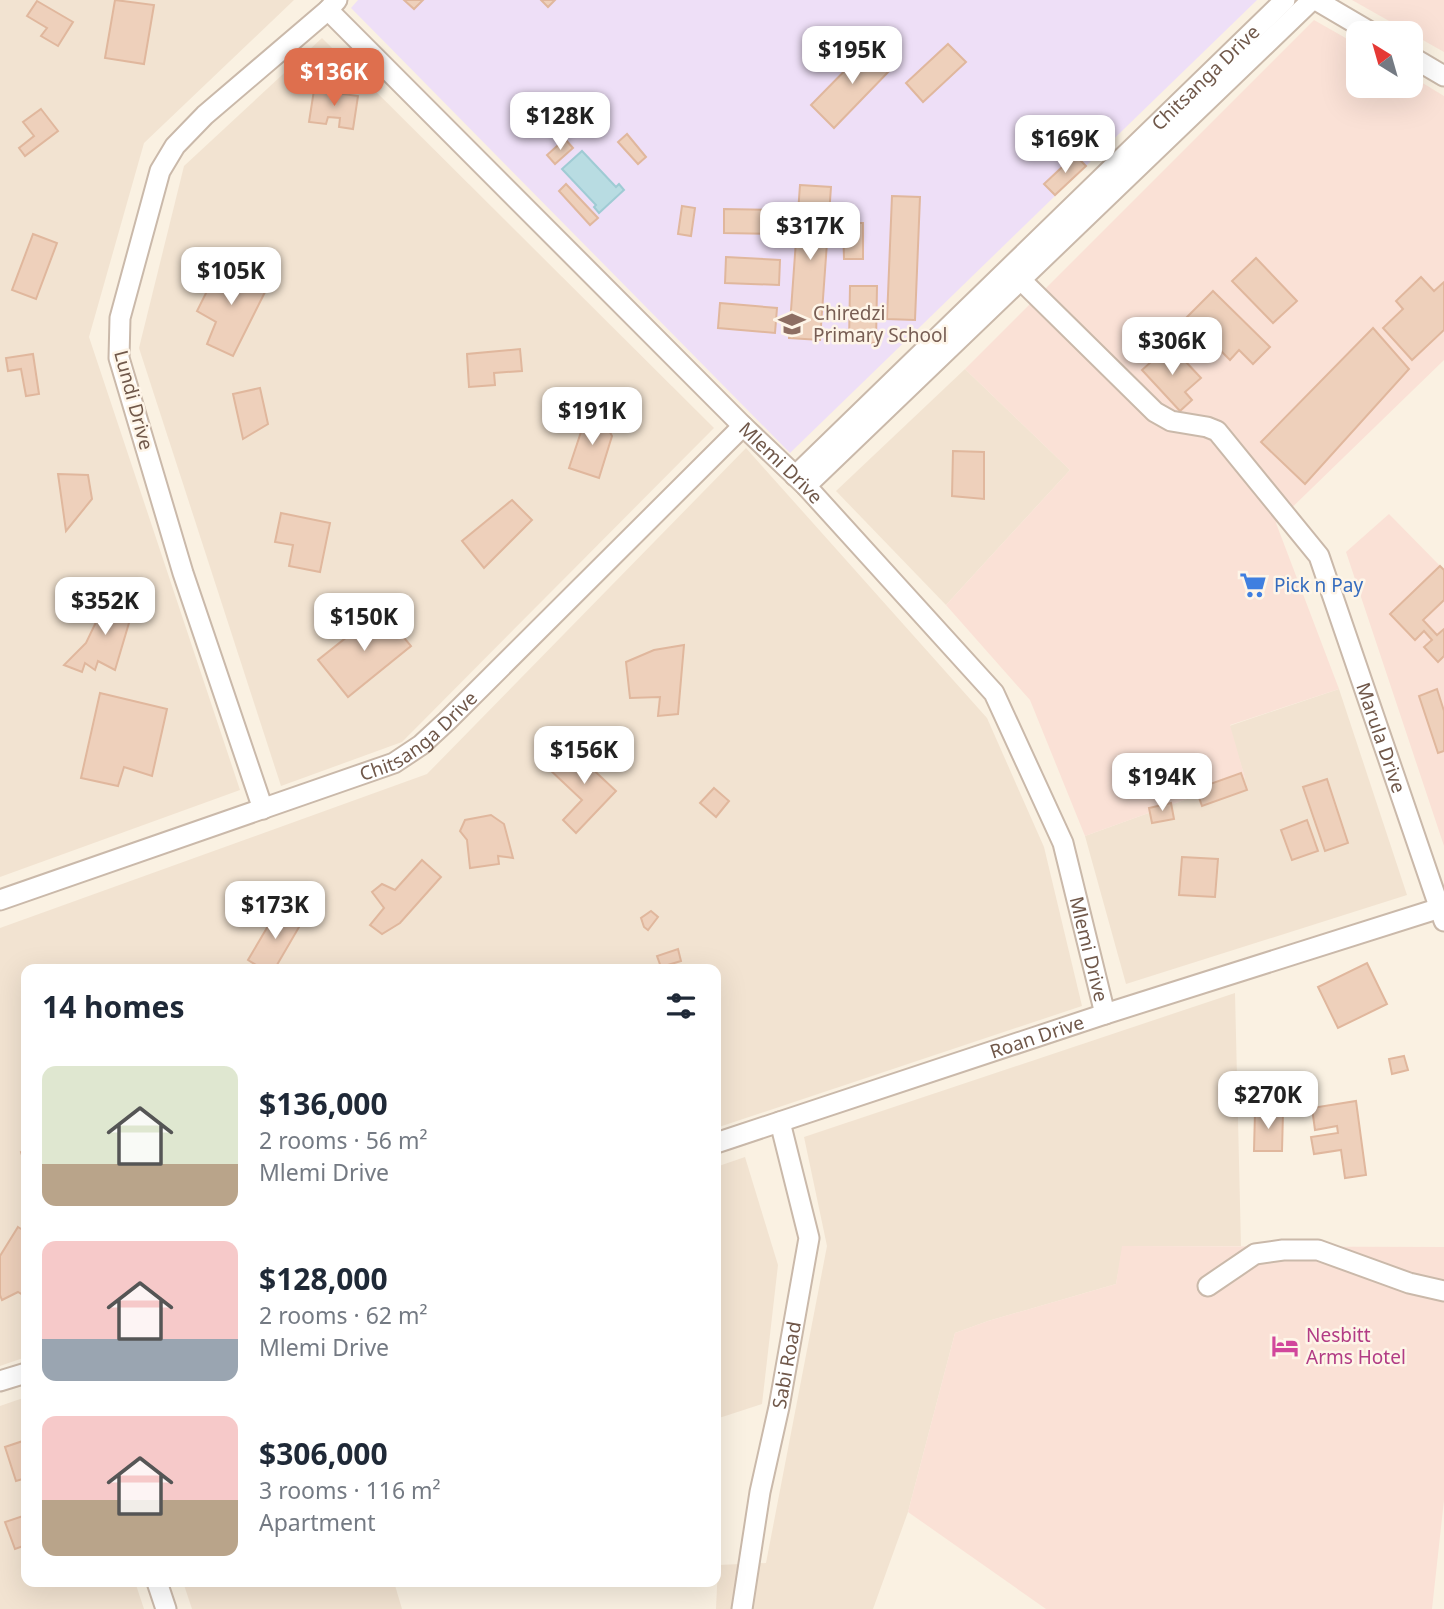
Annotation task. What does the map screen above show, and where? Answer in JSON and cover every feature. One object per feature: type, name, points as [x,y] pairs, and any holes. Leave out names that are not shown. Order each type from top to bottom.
[{"type":"street","name":"Chitsanga Drive","points":[[801,481],[1285,0]]},
{"type":"street","points":[[801,481],[1021,280],[1314,0],[1351,21]]},
{"type":"street","name":"Mlemi Drive","points":[[333,5],[743,426],[801,481],[994,693],[1063,843],[1105,1014]]},
{"type":"street","name":"Lundi Drive","points":[[263,809],[183,573],[120,358],[118,336],[120,318],[160,171],[175,146],[205,116],[333,5]]},
{"type":"street","points":[[1423,64],[1444,76]]},
{"type":"street","name":"Marula Drive","points":[[1021,280],[1155,412],[1171,421],[1207,426],[1229,442],[1319,556],[1442,914]]},
{"type":"street","name":"Chitsanga Drive","points":[[0,900],[394,763],[421,745],[743,426]]},
{"type":"street","name":"Roan Drive","points":[[721,1141],[1105,1014],[1442,914]]},
{"type":"street","name":"Sabi Road","points":[[742,1609],[760,1492],[779,1407],[809,1238],[780,1122]]},
{"type":"street","points":[[1208,1286],[1255,1254],[1283,1250],[1318,1250],[1409,1283],[1444,1291]]},
{"type":"street","points":[[0,1381],[21,1375]]},
{"type":"street","points":[[159,1587],[166,1609]]},
{"type":"shaded area","points":[[0,0],[294,0],[144,143],[89,337],[240,790],[0,877]]},
{"type":"shaded area","name":"Chiredzi Primary School","points":[[358,0],[1257,0],[790,453],[351,8]]},
{"type":"shaded area","points":[[1352,0],[1444,0],[1444,52],[1423,40],[1423,21],[1389,21]]},
{"type":"shaded area","points":[[1314,20],[1346,38],[1346,98],[1423,98],[1423,83],[1444,96],[1444,360],[1276,523],[1339,689],[1230,725],[1245,778],[1085,836],[1030,700],[946,605],[1070,470],[965,369]]},
{"type":"shaded area","points":[[322,38],[714,428],[402,742],[281,786],[139,348],[184,166]]},
{"type":"shaded area","points":[[965,369],[1070,470],[946,605],[836,491]]},
{"type":"shaded area","points":[[746,448],[987,718],[1044,847],[1082,1006],[721,1126],[721,964],[21,964],[21,1359],[0,1366],[0,928],[427,774]]},
{"type":"shaded area","points":[[1389,514],[1444,570],[1444,846],[1346,552]]},
{"type":"shaded area","points":[[1339,689],[1407,895],[1126,984],[1085,836],[1245,778],[1229,726]]},
{"type":"shaded area","points":[[1235,993],[1241,1246],[1123,1246],[1116,1284],[955,1333],[908,1512],[873,1609],[716,1609],[717,1587],[721,1587],[721,1565],[766,1563],[827,1246],[804,1137]]},
{"type":"shaded area","points":[[745,1157],[778,1265],[762,1404],[721,1417],[721,1165]]},
{"type":"shaded area","points":[[1122,1246],[1444,1247],[1444,1500],[1432,1609],[1046,1609],[908,1512],[955,1333],[1116,1284]]},
{"type":"shaded area","points":[[21,1399],[21,1587],[137,1587],[144,1609],[0,1609],[0,1406]]},
{"type":"shaded area","points":[[185,1587],[395,1587],[402,1609],[192,1609]]},
{"type":"water","points":[[582,151],[616,187],[619,184],[624,190],[599,213],[594,207],[596,205],[562,169]]},
{"type":"building","points":[[115,0],[154,5],[144,64],[105,58]]},
{"type":"building","points":[[404,0],[423,0],[414,9]]},
{"type":"building","points":[[541,0],[555,0],[548,7]]},
{"type":"building","points":[[37,1],[73,22],[58,46],[41,36],[47,28],[27,16]]},
{"type":"building","points":[[871,44],[894,66],[834,128],[811,105]]},
{"type":"building","points":[[948,44],[966,62],[923,102],[906,83]]},
{"type":"building","points":[[314,90],[358,96],[353,129],[339,127],[340,118],[328,117],[326,124],[309,122]]},
{"type":"building","points":[[41,109],[58,131],[25,156],[19,148],[34,136],[23,122]]},
{"type":"building","points":[[627,134],[646,157],[638,164],[618,142]]},
{"type":"building","points":[[565,139],[573,148],[555,164],[547,155]]},
{"type":"building","points":[[1075,155],[1086,166],[1055,195],[1044,184]]},
{"type":"building","points":[[566,184],[598,218],[590,225],[559,191]]},
{"type":"building","points":[[800,185],[831,187],[820,340],[789,338]]},
{"type":"building","points":[[892,196],[920,197],[915,320],[887,319]]},
{"type":"building","points":[[682,206],[695,208],[691,236],[678,234]]},
{"type":"building","points":[[724,209],[778,210],[777,234],[724,233]]},
{"type":"building","points":[[843,223],[863,223],[863,259],[844,259]]},
{"type":"building","points":[[33,234],[57,243],[36,299],[12,290]]},
{"type":"building","points":[[726,257],[780,260],[779,285],[725,283]]},
{"type":"building","points":[[1256,258],[1297,301],[1273,323],[1232,281]]},
{"type":"building","points":[[220,265],[269,284],[233,356],[207,344],[216,322],[197,311]]},
{"type":"building","points":[[1421,277],[1434,291],[1444,282],[1444,330],[1412,360],[1383,328],[1403,309],[1396,301]]},
{"type":"building","points":[[850,286],[877,286],[876,343],[849,342]]},
{"type":"building","points":[[1213,291],[1270,347],[1253,364],[1239,350],[1230,360],[1187,317]]},
{"type":"building","points":[[720,303],[777,308],[775,333],[718,328]]},
{"type":"building","points":[[1373,328],[1409,369],[1305,484],[1261,442]]},
{"type":"building","points":[[1170,345],[1201,378],[1185,392],[1192,400],[1180,411],[1142,370]]},
{"type":"building","points":[[520,349],[522,371],[494,373],[495,385],[469,387],[467,354]]},
{"type":"building","points":[[33,354],[39,394],[26,396],[21,369],[8,371],[6,358]]},
{"type":"building","points":[[260,388],[268,424],[243,439],[233,394]]},
{"type":"building","points":[[601,415],[612,436],[599,478],[569,468],[586,417]]},
{"type":"building","points":[[953,451],[984,452],[984,499],[952,496]]},
{"type":"building","points":[[58,474],[88,475],[92,499],[66,531]]},
{"type":"building","points":[[512,500],[532,520],[484,568],[462,541]]},
{"type":"building","points":[[281,513],[330,523],[320,572],[289,566],[293,545],[275,542]]},
{"type":"building","points":[[1440,566],[1444,570],[1444,600],[1423,620],[1437,635],[1444,629],[1444,656],[1438,662],[1424,647],[1432,640],[1424,631],[1415,640],[1390,614]]},
{"type":"building","points":[[109,595],[134,606],[115,670],[98,661],[95,670],[85,663],[82,672],[64,665],[86,643]]},
{"type":"building","points":[[381,610],[411,646],[348,697],[318,660]]},
{"type":"building","points":[[684,645],[678,714],[658,716],[660,697],[630,698],[626,662],[654,650]]},
{"type":"building","points":[[1437,689],[1444,711],[1444,751],[1438,753],[1419,696]]},
{"type":"building","points":[[100,693],[167,709],[152,776],[124,767],[118,786],[81,778]]},
{"type":"building","points":[[587,740],[601,746],[585,762],[616,791],[576,833],[563,820],[582,800],[548,768],[566,768],[566,755],[573,749],[579,757]]},
{"type":"building","points":[[1241,773],[1247,790],[1202,806],[1196,789]]},
{"type":"building","points":[[1327,779],[1348,843],[1325,851],[1303,787]]},
{"type":"building","points":[[714,788],[729,801],[716,817],[700,803]]},
{"type":"building","points":[[1171,803],[1174,819],[1152,823],[1149,808]]},
{"type":"building","points":[[491,815],[504,824],[513,858],[498,856],[499,864],[470,868],[467,840],[460,831],[465,820]]},
{"type":"building","points":[[1307,820],[1318,851],[1292,860],[1281,830]]},
{"type":"building","points":[[1182,857],[1218,859],[1215,897],[1179,895]]},
{"type":"building","points":[[422,860],[441,877],[400,923],[382,934],[370,925],[384,908],[372,892],[382,884],[395,890]]},
{"type":"building","points":[[278,909],[302,922],[278,964],[254,964],[248,960]]},
{"type":"building","points":[[651,911],[658,917],[648,930],[641,918]]},
{"type":"building","points":[[678,949],[681,961],[660,964],[657,956]]},
{"type":"building","points":[[1367,963],[1387,1004],[1338,1028],[1318,987]]},
{"type":"building","points":[[1404,1056],[1408,1070],[1392,1074],[1389,1059]]},
{"type":"building","points":[[1288,1080],[1288,1106],[1268,1107],[1268,1097],[1263,1098],[1263,1081]]},
{"type":"building","points":[[1356,1101],[1366,1175],[1345,1178],[1341,1150],[1314,1154],[1311,1137],[1338,1133],[1337,1126],[1315,1130],[1312,1108]]},
{"type":"building","points":[[1255,1112],[1283,1112],[1282,1151],[1254,1151]]},
{"type":"building","points":[[18,1227],[21,1229],[21,1294],[18,1292],[2,1300],[0,1295],[0,1256]]},
{"type":"building","points":[[21,1442],[21,1480],[16,1481],[5,1447]]},
{"type":"building","points":[[21,1517],[21,1547],[15,1549],[5,1522]]},
{"type":"place","name":"Chiredzi Primary School","points":[[792,324]]},
{"type":"place","name":"Pick n Pay","points":[[1253,585]]},
{"type":"place","name":"Nesbitt Arms Hotel","points":[[1285,1346]]}]
